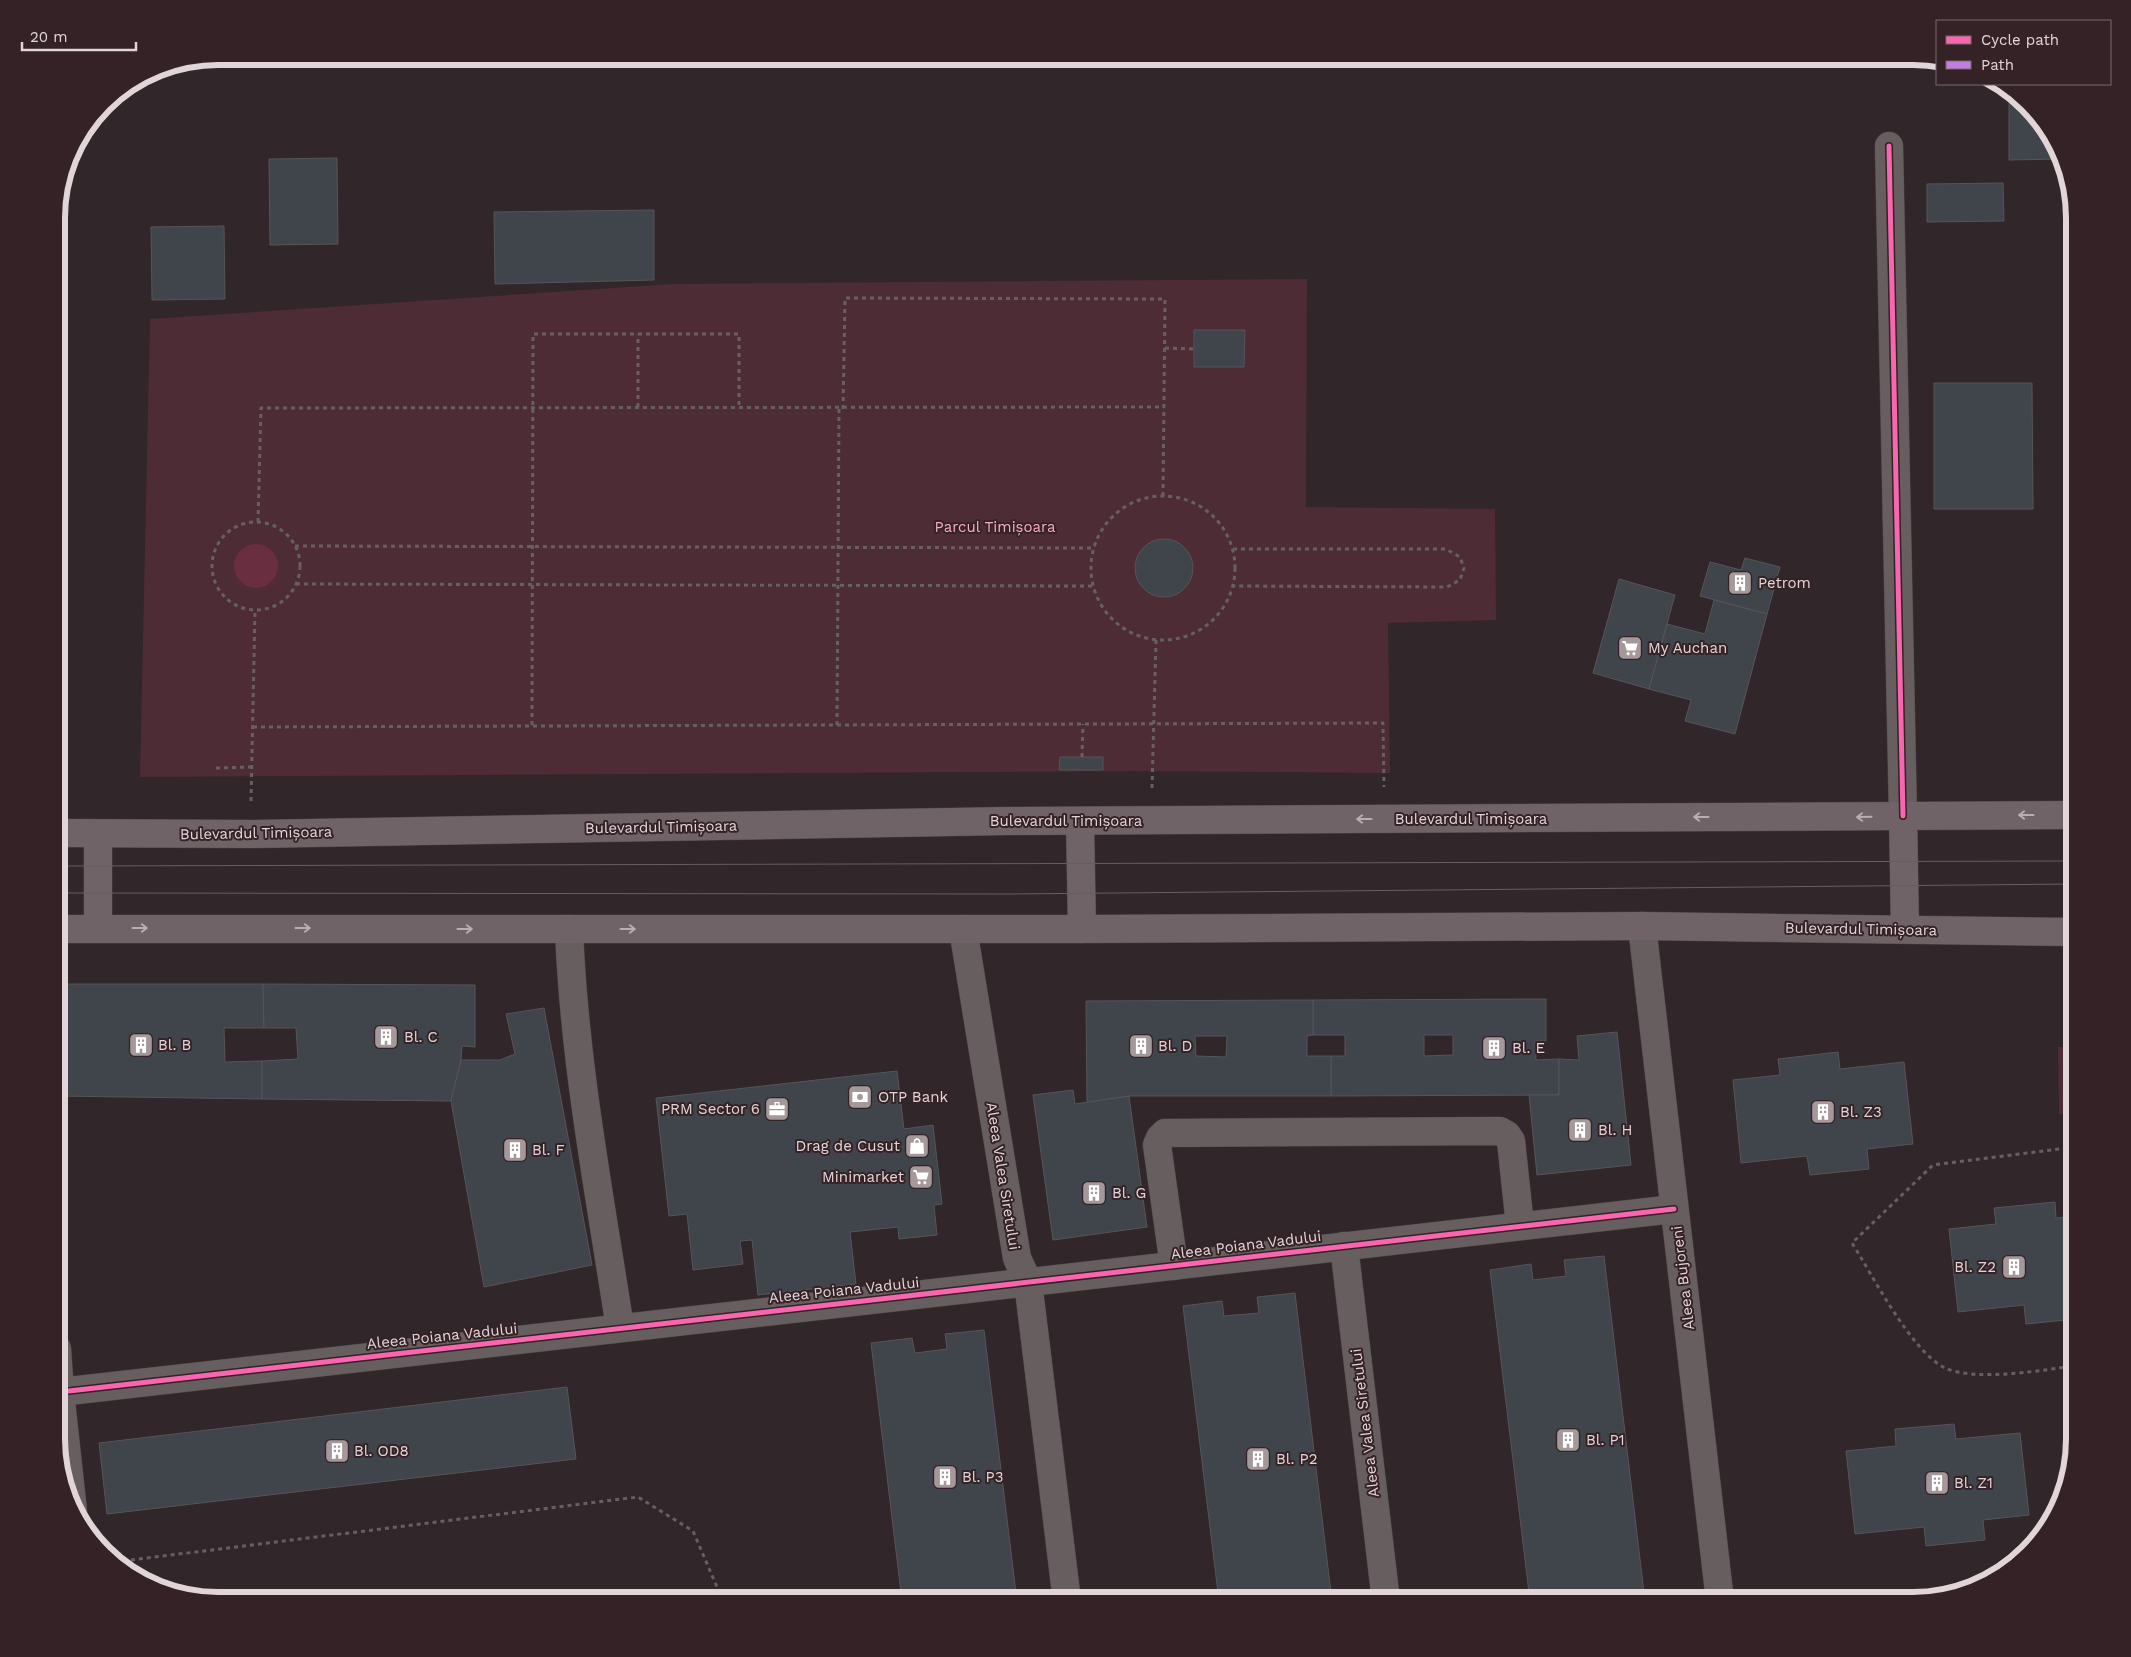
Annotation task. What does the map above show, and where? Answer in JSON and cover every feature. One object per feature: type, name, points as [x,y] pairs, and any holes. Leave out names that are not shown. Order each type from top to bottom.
[{"type":"main road","name":"Bulevardul Timișoara","points":[[65,833],[249,834],[1080,821],[2066,815]]},
{"type":"main road","points":[[1903,816],[1905,929]]},
{"type":"main road","points":[[1080,821],[1082,929]]},
{"type":"main road","points":[[98,834],[98,928]]},
{"type":"main road","name":"Bulevardul Timișoara","points":[[65,929],[1082,929],[1642,926],[2066,932]]},
{"type":"street","points":[[1889,146],[1903,816]]},
{"type":"street","name":"Aleea Bujoreni","points":[[1642,926],[1719,1592]]},
{"type":"street","points":[[569,929],[571,979],[587,1107],[620,1328]]},
{"type":"street","name":"Aleea Valea Siretului","points":[[963,929],[1016,1258],[1028,1282],[1066,1592]]},
{"type":"street","points":[[1174,1266],[1157,1146],[1160,1138],[1165,1133],[1500,1131],[1507,1135],[1511,1141],[1520,1226]]},
{"type":"street","name":"Aleea Poiana Vadului","points":[[65,1391],[1674,1209]]},
{"type":"street","name":"Aleea Valea Siretului","points":[[1344,1246],[1385,1592]]},
{"type":"street","points":[[65,1438],[69,1474]]},
{"type":"path","points":[[837,725],[837,585],[845,298],[1165,299],[1163,496]]},
{"type":"path","points":[[532,725],[534,334],[739,334],[739,408]]},
{"type":"path","points":[[638,334],[638,407]]},
{"type":"path","points":[[1165,348],[1194,349]]},
{"type":"path","points":[[258,522],[261,408],[638,407],[841,409],[1164,407]]},
{"type":"path","points":[[1163,496],[1186,499],[1206,509],[1222,525],[1233,548],[1236,568],[1233,586],[1222,610],[1206,627],[1175,640],[1156,640],[1141,637],[1121,627],[1104,610],[1093,586],[1091,568],[1094,548],[1105,525],[1120,509],[1141,499],[1163,496]]},
{"type":"path","points":[[258,522],[280,530],[295,546],[300,568],[296,584],[286,598],[276,605],[256,610],[238,606],[224,596],[215,582],[214,553],[226,534],[246,523],[258,522]]},
{"type":"path","points":[[295,546],[1094,548]]},
{"type":"path","points":[[1233,548],[1446,549],[1460,557],[1464,568],[1460,580],[1447,587],[1233,586]]},
{"type":"path","points":[[296,584],[1093,586]]},
{"type":"path","points":[[249,834],[256,610]]},
{"type":"path","points":[[1152,793],[1156,640]]},
{"type":"path","points":[[252,726],[1383,723],[1384,793]]},
{"type":"path","points":[[1082,757],[1083,724]]},
{"type":"path","points":[[216,768],[251,767]]},
{"type":"path","points":[[2066,1148],[1933,1165],[1852,1242],[1912,1338],[1925,1354],[1946,1368],[2002,1375],[2066,1367]]},
{"type":"path","points":[[126,1561],[638,1497],[692,1531],[719,1592]]},
{"type":"green space","name":"Parcul Timișoara","points":[[1307,279],[1306,507],[1495,509],[1496,620],[1388,623],[1390,773],[1137,771],[140,777],[150,319],[674,284]]},
{"type":"green space","points":[[2058,1047],[2066,1047],[2066,1114],[2059,1114]]},
{"type":"shaded area","points":[[256,544],[268,548],[274,554],[278,566],[274,578],[268,584],[256,588],[244,584],[238,578],[234,566],[238,554],[244,548]]},
{"type":"building","points":[[2009,100],[2028,117],[2040,133],[2054,159],[2009,160]]},
{"type":"building","points":[[337,158],[338,244],[270,245],[269,159]]},
{"type":"building","points":[[2003,183],[2004,221],[1927,222],[1927,184]]},
{"type":"building","points":[[654,210],[654,280],[495,284],[494,212]]},
{"type":"building","points":[[224,226],[225,299],[152,300],[151,227]]},
{"type":"building","points":[[1194,330],[1245,330],[1244,367],[1194,367]]},
{"type":"building","points":[[1934,383],[2032,383],[2033,509],[1934,509]]},
{"type":"building","points":[[1164,539],[1175,541],[1188,552],[1193,568],[1191,579],[1180,592],[1164,597],[1153,595],[1140,584],[1135,568],[1137,557],[1148,544]]},
{"type":"building","name":"Petrom","points":[[1745,558],[1780,567],[1767,614],[1700,596],[1710,562],[1741,570]]},
{"type":"building","name":"My Auchan","points":[[1619,579],[1675,595],[1649,689],[1593,673]]},
{"type":"building","name":"Petrom","points":[[1714,600],[1767,614],[1735,734],[1685,721],[1691,700],[1649,689],[1667,624],[1705,634]]},
{"type":"building","points":[[1060,757],[1103,757],[1103,770],[1059,770]]},
{"type":"building","name":"Bl. B","points":[[65,984],[263,984],[264,1028],[224,1028],[225,1062],[262,1061],[262,1099],[65,1096]]},
{"type":"building","name":"Bl. C","points":[[263,984],[475,985],[475,1047],[462,1046],[461,1060],[451,1101],[262,1099],[262,1061],[298,1059],[296,1028],[264,1028]]},
{"type":"building","name":"Bl. E","points":[[1546,999],[1546,1041],[1535,1041],[1536,1060],[1559,1059],[1559,1095],[1331,1096],[1331,1056],[1345,1056],[1345,1035],[1313,1035],[1313,1000]],"holes":[[[1424,1035],[1453,1035],[1453,1055],[1424,1056]]]},
{"type":"building","name":"Bl. D","points":[[1313,1000],[1313,1035],[1307,1036],[1307,1056],[1331,1056],[1331,1096],[1129,1096],[1087,1103],[1086,1001]],"holes":[[[1195,1036],[1227,1036],[1226,1057],[1196,1056]]]},
{"type":"building","name":"Bl. F","points":[[544,1008],[592,1265],[484,1287],[451,1101],[461,1060],[500,1060],[515,1054],[506,1014]]},
{"type":"building","name":"Bl. H","points":[[1617,1032],[1631,1165],[1537,1175],[1529,1095],[1559,1095],[1559,1059],[1579,1060],[1577,1036]]},
{"type":"building","name":"Bl. Z3","points":[[1838,1052],[1840,1069],[1904,1062],[1913,1144],[1867,1149],[1869,1169],[1810,1175],[1807,1156],[1741,1163],[1733,1080],[1780,1075],[1778,1059]]},
{"type":"building","points":[[897,1071],[904,1129],[933,1125],[942,1204],[934,1205],[937,1235],[899,1239],[898,1227],[850,1232],[856,1284],[758,1295],[752,1240],[740,1241],[743,1264],[693,1270],[687,1214],[669,1216],[656,1098]]},
{"type":"building","name":"Bl. G","points":[[1073,1090],[1075,1104],[1129,1096],[1147,1227],[1053,1240],[1033,1095]]},
{"type":"building","name":"Bl. Z2","points":[[2055,1202],[2056,1218],[2066,1217],[2066,1320],[2026,1324],[2024,1305],[1958,1312],[1949,1229],[1996,1224],[1994,1208]]},
{"type":"building","name":"Bl. P1","points":[[1604,1256],[1644,1592],[1529,1592],[1490,1270],[1531,1264],[1533,1280],[1566,1276],[1564,1260]]},
{"type":"building","name":"Bl. P2","points":[[1295,1293],[1331,1592],[1218,1592],[1183,1306],[1222,1301],[1224,1316],[1259,1313],[1257,1297]]},
{"type":"building","name":"Bl. P3","points":[[984,1330],[1016,1592],[901,1592],[871,1343],[912,1338],[915,1353],[947,1349],[945,1334]]},
{"type":"building","name":"Bl. OD8","points":[[567,1387],[576,1459],[107,1514],[99,1443]]},
{"type":"building","name":"Bl. Z1","points":[[1954,1424],[1956,1439],[2020,1433],[2029,1515],[1983,1520],[1985,1540],[1926,1546],[1924,1527],[1855,1534],[1846,1451],[1896,1446],[1895,1429]]},
{"type":"tram line","points":[[65,866],[2066,861]]},
{"type":"tram line","points":[[65,893],[1010,894],[2066,884]]},
{"type":"marked path","points":[[65,1438],[69,1474]]},
{"type":"cycle path","points":[[1889,146],[1903,816]]},
{"type":"cycle path","points":[[65,1391],[1674,1209]]},
{"type":"place","name":"Petrom","points":[[1740,583]]},
{"type":"place","name":"My Auchan","points":[[1630,648]]},
{"type":"place","name":"Bl. C","points":[[386,1037]]},
{"type":"place","name":"Bl. B","points":[[141,1045]]},
{"type":"place","name":"Bl. D","points":[[1141,1046]]},
{"type":"place","name":"Bl. E","points":[[1494,1048]]},
{"type":"place","name":"OTP Bank","points":[[860,1097]]},
{"type":"place","name":"PRM Sector 6","points":[[777,1109]]},
{"type":"place","name":"Bl. Z3","points":[[1823,1112]]},
{"type":"place","name":"Bl. H","points":[[1580,1130]]},
{"type":"place","name":"Drag de Cusut","points":[[917,1146]]},
{"type":"place","name":"Bl. F","points":[[515,1150]]},
{"type":"place","name":"Minimarket","points":[[921,1177]]},
{"type":"place","name":"Bl. G","points":[[1094,1193]]},
{"type":"place","name":"Bl. Z2","points":[[2014,1267]]},
{"type":"place","name":"Bl. P1","points":[[1568,1440]]},
{"type":"place","name":"Bl. OD8","points":[[337,1451]]},
{"type":"place","name":"Bl. P2","points":[[1258,1459]]},
{"type":"place","name":"Bl. P3","points":[[945,1477]]},
{"type":"place","name":"Bl. Z1","points":[[1937,1483]]}]
